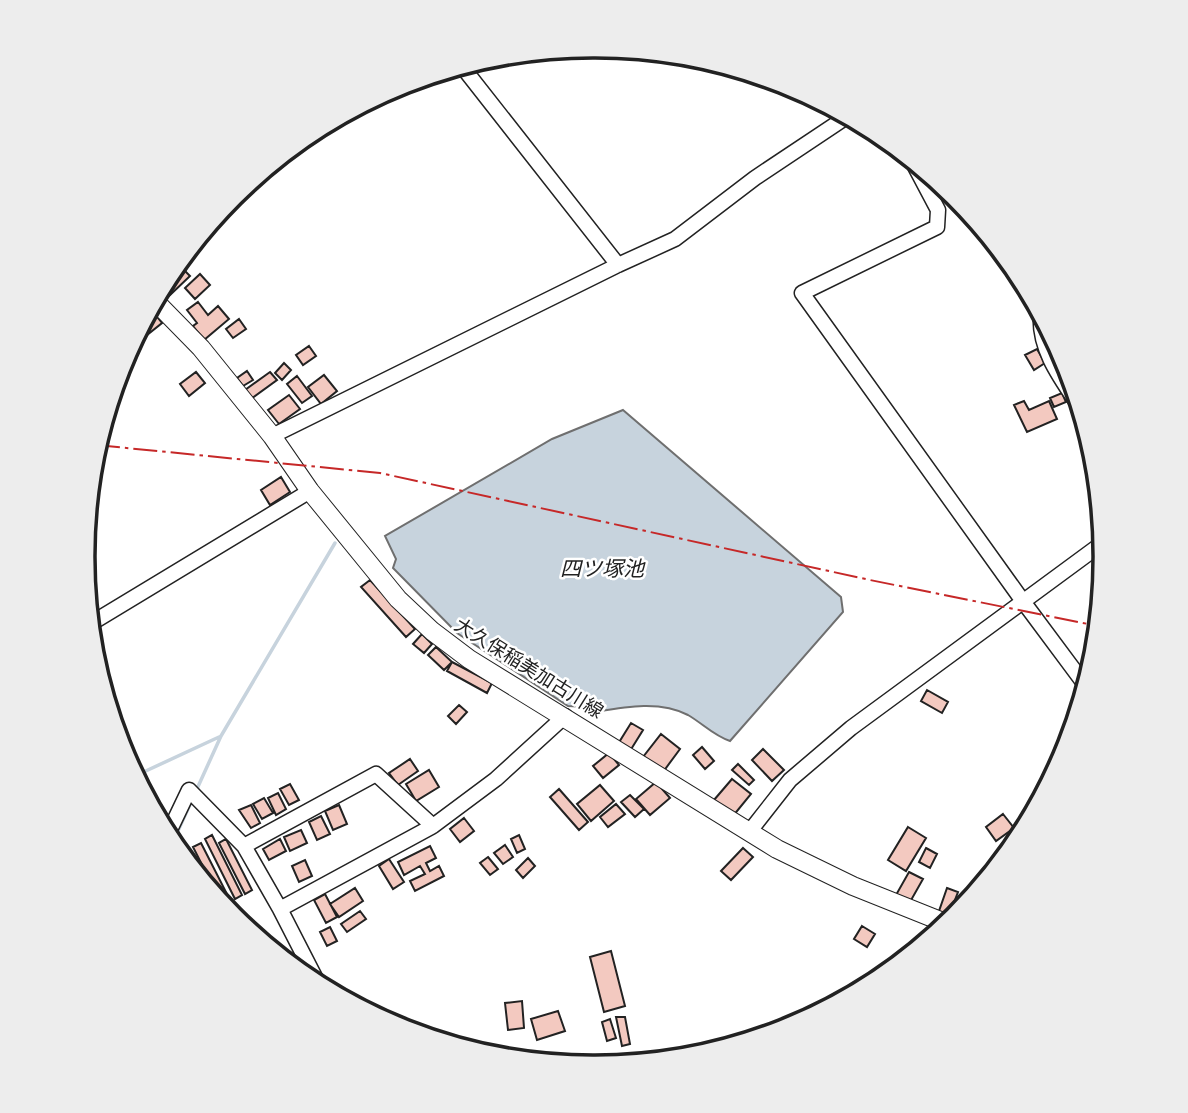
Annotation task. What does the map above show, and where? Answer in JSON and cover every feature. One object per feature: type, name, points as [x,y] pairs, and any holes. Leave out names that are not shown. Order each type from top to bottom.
[{"type":"main road","name":"大久保稲美加古川線","points":[[162,307],[201,348],[272,436],[310,491],[398,599],[432,631],[470,659],[777,849],[853,886],[936,919]]},
{"type":"street","points":[[468,74],[618,265]]},
{"type":"street","points":[[272,436],[675,239],[755,178],[838,122]]},
{"type":"street","points":[[923,182],[938,210],[937,226],[802,293],[1078,676]]},
{"type":"street","points":[[1048,350],[1057,371]]},
{"type":"street","points":[[100,618],[310,491]]},
{"type":"street","points":[[750,831],[790,780],[851,727],[1093,550]]},
{"type":"street","points":[[280,909],[433,826],[496,779],[565,716]]},
{"type":"street","points":[[244,846],[376,774],[433,826]]},
{"type":"street","points":[[173,824],[189,790],[244,846],[309,965]]},
{"type":"water","name":"四ツ塚池","points":[[623,410],[841,597],[843,612],[730,741],[677,710],[642,706],[595,712],[588,707],[568,706],[457,633],[393,568],[396,559],[385,536],[552,439]]},
{"type":"building","points":[[185,271],[190,276],[169,296],[179,279]]},
{"type":"building","points":[[200,274],[210,285],[195,299],[185,288]]},
{"type":"building","points":[[198,302],[208,315],[218,306],[229,319],[204,340],[193,326],[197,323],[187,310]]},
{"type":"building","points":[[157,317],[162,323],[148,334]]},
{"type":"building","points":[[239,319],[246,329],[233,338],[226,329]]},
{"type":"building","points":[[309,346],[316,356],[303,365],[296,355]]},
{"type":"building","points":[[1037,349],[1045,363],[1034,370],[1025,355]]},
{"type":"building","points":[[284,363],[291,370],[282,380],[275,373]]},
{"type":"building","points":[[247,371],[253,380],[243,386],[237,378]]},
{"type":"building","points":[[196,372],[205,383],[189,396],[180,384]]},
{"type":"building","points":[[270,372],[277,380],[251,399],[245,390]]},
{"type":"building","points":[[324,375],[337,391],[321,404],[308,387]]},
{"type":"building","points":[[297,376],[312,396],[302,403],[287,384]]},
{"type":"building","points":[[1062,393],[1066,402],[1054,407],[1050,398]]},
{"type":"building","points":[[289,395],[300,409],[279,424],[268,410]]},
{"type":"building","points":[[1024,401],[1029,410],[1049,401],[1057,419],[1027,432],[1014,405]]},
{"type":"building","points":[[281,477],[290,492],[270,505],[261,490]]},
{"type":"building","points":[[370,580],[415,629],[406,637],[361,587]]},
{"type":"building","points":[[422,634],[432,644],[424,653],[413,644]]},
{"type":"building","points":[[436,647],[452,662],[444,670],[428,655]]},
{"type":"building","points":[[452,662],[492,683],[487,693],[447,671]]},
{"type":"building","points":[[927,690],[948,702],[942,713],[921,701]]},
{"type":"building","points":[[459,705],[467,712],[456,724],[448,716]]},
{"type":"building","points":[[631,723],[643,730],[630,751],[618,744]]},
{"type":"building","points":[[661,734],[680,749],[663,772],[643,757]]},
{"type":"building","points":[[702,747],[714,761],[705,769],[693,755]]},
{"type":"building","points":[[763,749],[784,770],[772,781],[752,760]]},
{"type":"building","points":[[609,753],[619,765],[603,778],[593,766]]},
{"type":"building","points":[[410,759],[418,771],[398,785],[389,773]]},
{"type":"building","points":[[738,764],[754,780],[749,785],[732,770]]},
{"type":"building","points":[[429,770],[439,787],[416,801],[406,784]]},
{"type":"building","points":[[732,779],[751,794],[733,816],[714,800]]},
{"type":"building","points":[[656,782],[670,798],[650,815],[636,799]]},
{"type":"building","points":[[290,784],[299,800],[289,805],[280,789]]},
{"type":"building","points":[[600,785],[614,801],[591,821],[577,804]]},
{"type":"building","points":[[559,789],[588,822],[579,830],[550,797]]},
{"type":"building","points":[[278,793],[286,809],[276,815],[268,798]]},
{"type":"building","points":[[630,795],[644,809],[635,817],[621,802]]},
{"type":"building","points":[[264,798],[273,813],[262,819],[253,804]]},
{"type":"building","points":[[616,804],[625,814],[608,827],[600,817]]},
{"type":"building","points":[[251,805],[260,823],[251,828],[239,810]]},
{"type":"building","points":[[339,805],[347,824],[333,830],[325,811]]},
{"type":"building","points":[[1003,814],[1013,827],[996,841],[986,827]]},
{"type":"building","points":[[321,816],[330,834],[317,840],[309,822]]},
{"type":"building","points":[[464,818],[474,831],[460,842],[450,829]]},
{"type":"building","points":[[908,827],[926,838],[906,871],[888,860]]},
{"type":"building","points":[[301,830],[307,843],[290,851],[284,837]]},
{"type":"building","points":[[212,835],[242,895],[235,899],[205,839]]},
{"type":"building","points":[[519,835],[525,849],[517,853],[511,839]]},
{"type":"building","points":[[226,839],[252,890],[245,894],[219,843]]},
{"type":"building","points":[[280,839],[286,851],[269,860],[263,849]]},
{"type":"building","points":[[201,843],[227,893],[202,865],[193,847]]},
{"type":"building","points":[[505,845],[513,857],[503,864],[494,853]]},
{"type":"building","points":[[430,846],[436,858],[426,863],[430,871],[439,866],[444,876],[415,891],[410,881],[425,874],[420,866],[404,875],[398,862]]},
{"type":"building","points":[[743,848],[753,857],[731,880],[721,871]]},
{"type":"building","points":[[926,848],[937,854],[930,868],[919,862]]},
{"type":"building","points":[[488,857],[498,869],[490,875],[480,863]]},
{"type":"building","points":[[528,858],[535,866],[523,878],[516,870]]},
{"type":"building","points":[[389,859],[404,882],[393,889],[379,866]]},
{"type":"building","points":[[305,860],[312,876],[299,882],[292,866]]},
{"type":"building","points":[[909,872],[923,879],[910,902],[896,895]]},
{"type":"building","points":[[355,888],[363,901],[339,917],[330,904]]},
{"type":"building","points":[[947,888],[958,892],[955,901],[940,915],[938,914]]},
{"type":"building","points":[[325,894],[337,917],[326,923],[314,900]]},
{"type":"building","points":[[360,911],[366,919],[347,932],[341,924]]},
{"type":"building","points":[[862,926],[875,934],[867,947],[854,939]]},
{"type":"building","points":[[330,927],[337,941],[327,946],[320,932]]},
{"type":"building","points":[[611,951],[625,1006],[604,1012],[590,957]]},
{"type":"building","points":[[522,1001],[524,1028],[508,1030],[505,1003]]},
{"type":"building","points":[[558,1011],[565,1031],[537,1040],[531,1019]]},
{"type":"building","points":[[616,1017],[625,1017],[630,1044],[622,1046]]},
{"type":"building","points":[[610,1019],[616,1038],[607,1041],[602,1022]]},
{"type":"waterway","points":[[196,791],[221,736],[335,543]]},
{"type":"waterway","points":[[144,772],[219,737]]},
{"type":"waterway","points":[[178,832],[193,798]]},
{"type":"power","points":[[108,446],[380,473],[870,580],[1088,624]]}]
